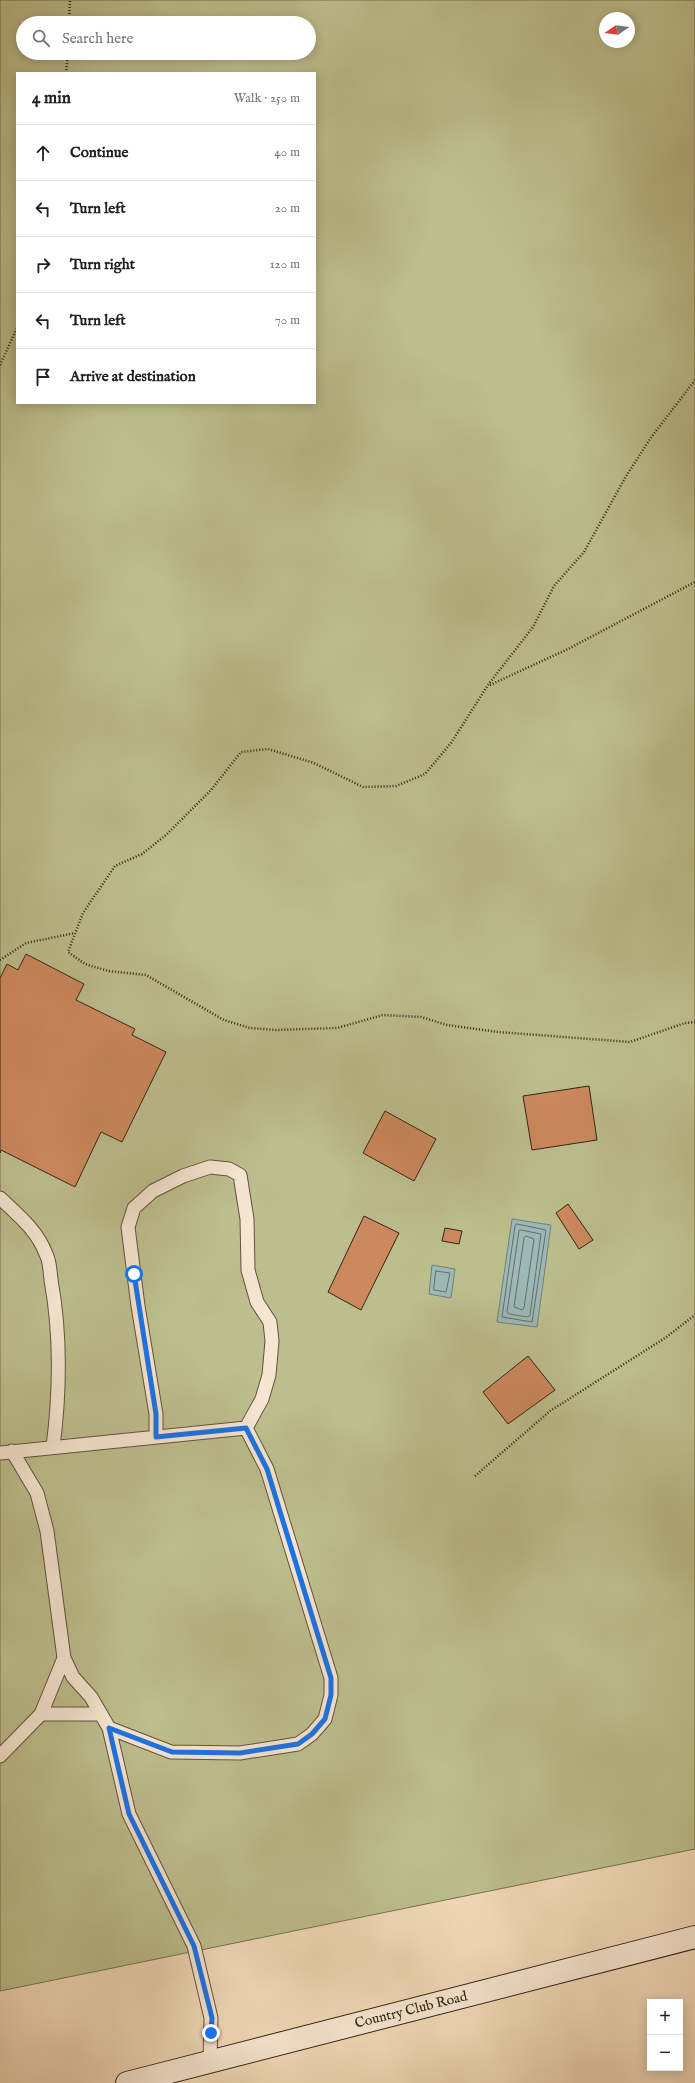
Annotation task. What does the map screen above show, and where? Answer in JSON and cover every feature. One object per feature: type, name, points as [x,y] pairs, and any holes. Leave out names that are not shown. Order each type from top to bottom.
[{"type":"main road","name":"Country Club Road","points":[[127,2083],[695,1937]]},
{"type":"lane","points":[[156,1437],[156,1414],[138,1306],[128,1227],[134,1208],[153,1191],[182,1176],[210,1167],[229,1169],[240,1174],[247,1219],[248,1270],[257,1302],[270,1322],[272,1341],[269,1375],[262,1399],[246,1428]]},
{"type":"lane","points":[[0,1198],[29,1225],[47,1254],[54,1299],[58,1380],[58,1405],[53,1447]]},
{"type":"lane","points":[[6,1452],[246,1428]]},
{"type":"lane","points":[[109,1728],[172,1752],[240,1753],[298,1744],[312,1734],[325,1719],[331,1695],[331,1678],[267,1469],[246,1428]]},
{"type":"lane","points":[[6,1452],[37,1493],[45,1524],[64,1658],[73,1677],[91,1697],[109,1728],[129,1814],[194,1946],[212,2018],[210,2062]]},
{"type":"lane","points":[[0,1756],[41,1714],[64,1658]]},
{"type":"lane","points":[[41,1714],[101,1714]]},
{"type":"path","points":[[69,16],[70,0]]},
{"type":"path","points":[[66,72],[67,60]]},
{"type":"path","points":[[0,365],[16,330]]},
{"type":"path","points":[[695,380],[650,440],[625,478],[584,552],[554,586],[533,627],[488,686],[451,743],[425,774],[396,786],[363,787],[314,763],[268,748],[241,752],[211,790],[166,835],[142,854],[114,866],[83,913],[68,952],[85,964],[108,971],[146,974],[224,1020],[250,1028],[276,1030],[337,1028],[383,1015],[421,1017],[447,1025],[498,1032],[630,1042],[685,1023],[695,1022]]},
{"type":"path","points":[[488,686],[568,648],[695,582]]},
{"type":"path","points":[[0,960],[26,943],[75,933]]},
{"type":"path","points":[[475,1476],[550,1411],[665,1338],[695,1315]]},
{"type":"green space","points":[[0,0],[695,0],[695,1849],[0,1991]]},
{"type":"water","points":[[512,1219],[551,1225],[537,1327],[497,1322]]},
{"type":"water","points":[[432,1265],[455,1269],[451,1298],[429,1294]]},
{"type":"building","points":[[26,954],[84,984],[76,1000],[135,1029],[132,1035],[166,1052],[122,1142],[101,1132],[75,1187],[1,1150],[0,1153],[0,978],[7,964],[18,970]]},
{"type":"building","points":[[589,1086],[597,1140],[532,1150],[523,1096]]},
{"type":"building","points":[[385,1111],[436,1139],[414,1181],[363,1153]]},
{"type":"building","points":[[568,1204],[593,1240],[579,1249],[556,1213]]},
{"type":"building","points":[[364,1216],[399,1233],[361,1310],[328,1292]]},
{"type":"building","points":[[445,1228],[462,1231],[459,1244],[442,1241]]},
{"type":"building","points":[[528,1356],[555,1390],[508,1424],[483,1392]]},
{"type":"route","points":[[134,1274],[156,1414],[156,1437],[246,1428],[267,1469],[322,1644],[331,1678],[331,1695],[325,1719],[312,1734],[298,1744],[240,1753],[172,1752],[109,1728],[129,1814],[194,1946],[212,2018],[211,2033]]}]
